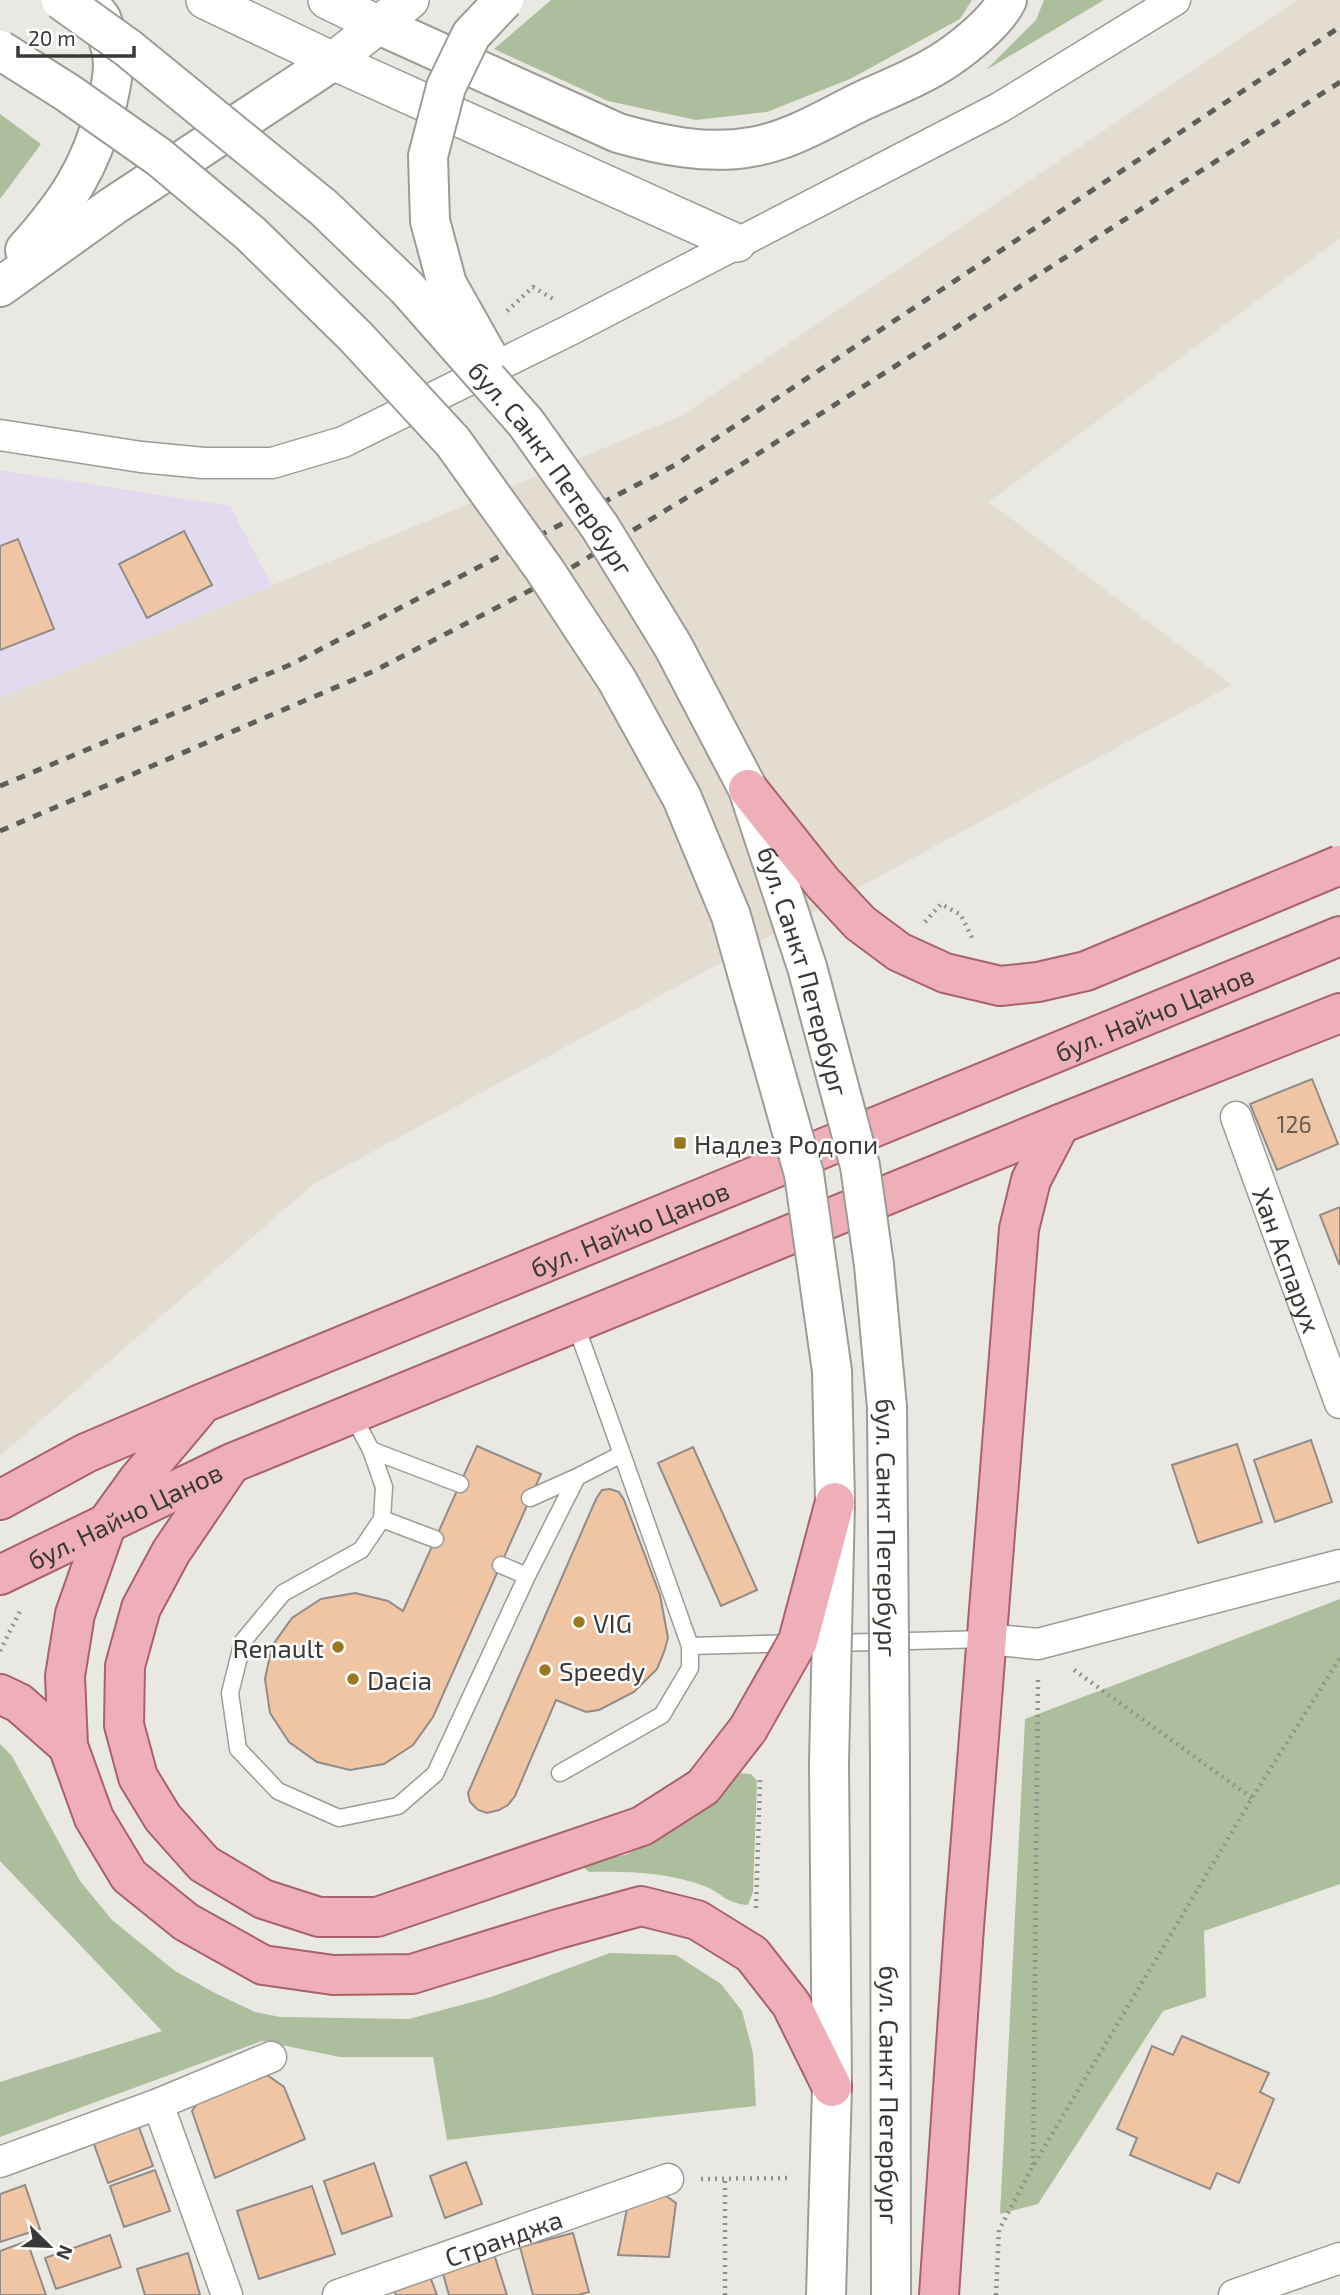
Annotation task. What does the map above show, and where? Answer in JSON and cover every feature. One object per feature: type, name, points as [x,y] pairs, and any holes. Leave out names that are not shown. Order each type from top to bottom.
[{"type":"main road","name":"бул. Санкт Петербург","points":[[61,0],[128,48],[324,208],[407,288],[526,423],[600,527],[673,646],[748,789],[807,967],[860,1166],[874,1265],[887,1407],[891,2295]]},
{"type":"main road","points":[[0,274],[59,212],[87,166],[100,131],[111,89],[112,55],[101,18],[87,0]]},
{"type":"main road","points":[[504,0],[471,35],[446,87],[428,156],[430,221],[447,284],[526,423]]},
{"type":"main road","points":[[377,24],[618,133],[660,145],[707,149],[750,148],[789,136],[937,65],[972,39],[1003,8],[1007,0]]},
{"type":"main road","name":"бул. Санкт Петербург","points":[[0,50],[68,93],[159,157],[251,234],[356,337],[453,442],[544,569],[617,680],[682,798],[731,916],[804,1174],[832,1371],[835,1502],[829,1763],[832,2087],[826,2295]]},
{"type":"main road","points":[[0,287],[113,206],[333,61]]},
{"type":"main road","points":[[748,789],[822,882],[860,923],[899,952],[945,974],[1000,986],[1038,982],[1086,971],[1340,865]]},
{"type":"main road","name":"бул. Найчо Цанов","points":[[0,1500],[86,1453],[203,1403],[1340,936]]},
{"type":"main road","name":"бул. Найчо Цанов","points":[[13,1587],[107,1523],[232,1463],[1340,1013]]},
{"type":"main road","points":[[939,2295],[986,1639],[1019,1229],[1031,1180],[1060,1125]]},
{"type":"main road","points":[[203,1403],[138,1480],[107,1523],[75,1614],[65,1676],[68,1746],[94,1818],[129,1876],[186,1922],[263,1965],[333,1975],[412,1974],[641,1906],[697,1920],[752,1954],[791,2004],[832,2087]]},
{"type":"main road","points":[[232,1463],[171,1552],[141,1608],[125,1666],[124,1725],[138,1777],[163,1818],[204,1864],[263,1899],[318,1917],[377,1917],[642,1826],[703,1787],[748,1729],[798,1641],[835,1502]]},
{"type":"main road","points":[[0,1694],[19,1703],[68,1746]]},
{"type":"street","points":[[205,0],[333,61],[737,243]]},
{"type":"street","points":[[327,0],[377,24]]},
{"type":"street","points":[[333,61],[410,0]]},
{"type":"street","points":[[0,435],[166,460],[204,463],[272,463],[343,442],[570,330],[999,107],[1175,0]]},
{"type":"street","name":"Хан Аспарух","points":[[1236,1117],[1340,1404]]},
{"type":"street","points":[[986,1639],[1038,1644],[1340,1565]]},
{"type":"street","points":[[0,2162],[158,2104],[271,2057]]},
{"type":"street","points":[[158,2104],[227,2295]]},
{"type":"street","name":"Странджа","points":[[338,2295],[668,2179]]},
{"type":"street","points":[[1234,2295],[1340,2258]]},
{"type":"lane","points":[[560,1773],[662,1715],[690,1668],[690,1646],[575,1323]]},
{"type":"lane","points":[[352,1414],[371,1450],[384,1487],[382,1519],[361,1550],[283,1593],[243,1641],[230,1693],[238,1749],[278,1791],[339,1818],[398,1806],[435,1773],[527,1576],[577,1477]]},
{"type":"lane","points":[[371,1450],[460,1484]]},
{"type":"lane","points":[[530,1498],[622,1454]]},
{"type":"lane","points":[[382,1519],[435,1539]]},
{"type":"lane","points":[[501,1565],[527,1576]]},
{"type":"lane","points":[[690,1646],[986,1639]]},
{"type":"path","points":[[507,312],[533,287],[554,299]]},
{"type":"path","points":[[0,1651],[13,1587]]},
{"type":"path","points":[[1038,1644],[1252,1798]]},
{"type":"path","points":[[1033,2166],[1038,1644]]},
{"type":"path","points":[[996,2295],[999,2230],[1033,2166],[1252,1798],[1340,1658]]},
{"type":"path","points":[[756,1908],[760,1772]]},
{"type":"path","points":[[725,2295],[725,2179],[830,2177]]},
{"type":"path","points":[[988,2230],[999,2230]]},
{"type":"shaded area","points":[[1297,0],[1340,0],[1340,238],[989,502],[1232,685],[315,1183],[0,1456],[0,698],[681,416]]},
{"type":"shaded area","points":[[0,470],[230,506],[272,586],[0,698]]},
{"type":"green space","points":[[551,0],[972,0],[960,19],[850,79],[767,112],[696,120],[608,101],[494,49]]},
{"type":"green space","points":[[1044,0],[1104,0],[986,70],[1036,20]]},
{"type":"green space","points":[[0,114],[41,144],[0,199]]},
{"type":"green space","points":[[1340,1599],[1340,1884],[1204,1931],[1206,1997],[1163,2011],[1038,2204],[1000,2214],[1025,1719]]},
{"type":"green space","points":[[0,1744],[12,1756],[80,1881],[112,1920],[175,1971],[215,1993],[255,2012],[280,2017],[409,2019],[491,1997],[610,1953],[676,1955],[721,1984],[742,2011],[753,2053],[756,2106],[447,2140],[433,2057],[340,2057],[262,2041],[0,2137],[0,2082],[162,2031],[0,1861]]},
{"type":"green space","points":[[735,1773],[751,1774],[757,1781],[753,1892],[748,1905],[729,1900],[690,1881],[632,1872],[589,1872],[579,1863],[625,1855],[677,1828],[715,1796]]},
{"type":"building","points":[[184,531],[212,585],[147,618],[119,564]]},
{"type":"building","points":[[18,539],[54,629],[0,650],[0,546]]},
{"type":"building","points":[[1312,1079],[1338,1144],[1277,1170],[1250,1104]]},
{"type":"building","points":[[1340,1207],[1340,1264],[1339,1264],[1320,1215]]},
{"type":"building","points":[[1311,1440],[1332,1502],[1275,1522],[1254,1460]]},
{"type":"building","points":[[1237,1444],[1262,1522],[1198,1543],[1172,1465]]},
{"type":"building","points":[[477,1446],[541,1474],[433,1717],[413,1745],[384,1764],[350,1770],[317,1762],[289,1742],[270,1713],[265,1679],[272,1646],[292,1618],[321,1599],[355,1593],[388,1601],[403,1611]]},
{"type":"building","points":[[693,1447],[757,1590],[721,1606],[658,1463]]},
{"type":"building","points":[[602,1490],[619,1492],[624,1500],[660,1595],[668,1638],[664,1652],[657,1669],[634,1692],[599,1710],[586,1712],[556,1700],[515,1796],[508,1805],[499,1810],[487,1813],[478,1810],[470,1802],[468,1793],[596,1499]]},
{"type":"building","points":[[1182,2036],[1269,2073],[1260,2092],[1274,2099],[1239,2183],[1217,2173],[1210,2189],[1130,2155],[1137,2138],[1117,2129],[1152,2046],[1173,2055]]},
{"type":"building","points":[[260,2070],[284,2087],[305,2139],[215,2178],[192,2111],[205,2092]]},
{"type":"building","points":[[136,2119],[153,2166],[108,2183],[91,2136]]},
{"type":"building","points":[[466,2162],[482,2204],[445,2218],[430,2176]]},
{"type":"building","points":[[374,2163],[392,2216],[342,2234],[324,2181]]},
{"type":"building","points":[[155,2170],[170,2211],[124,2227],[110,2186]]},
{"type":"building","points":[[25,2185],[40,2229],[0,2242],[0,2194]]},
{"type":"building","points":[[312,2186],[335,2254],[259,2279],[237,2211]]},
{"type":"building","points":[[659,2191],[676,2203],[669,2257],[618,2255],[628,2203]]},
{"type":"building","points":[[573,2233],[589,2292],[578,2295],[533,2295],[520,2247]]},
{"type":"building","points":[[110,2235],[121,2267],[56,2289],[45,2258]]},
{"type":"building","points":[[27,2241],[46,2295],[0,2295],[0,2251]]},
{"type":"building","points":[[188,2253],[200,2295],[145,2295],[137,2269]]},
{"type":"building","points":[[494,2254],[507,2295],[449,2295],[442,2270]]},
{"type":"building","points":[[429,2274],[437,2295],[396,2295],[393,2287]]},
{"type":"railway","points":[[0,786],[292,664],[677,464],[1340,27]]},
{"type":"railway","points":[[0,831],[374,671],[556,577],[742,464],[1340,82]]},
{"type":"place","name":"Надлез Родопи","points":[[680,1143]]},
{"type":"place","name":"VIG","points":[[579,1622]]},
{"type":"place","name":"Renault","points":[[338,1647]]},
{"type":"place","name":"Speedy","points":[[545,1670]]},
{"type":"place","name":"Dacia","points":[[353,1679]]}]
